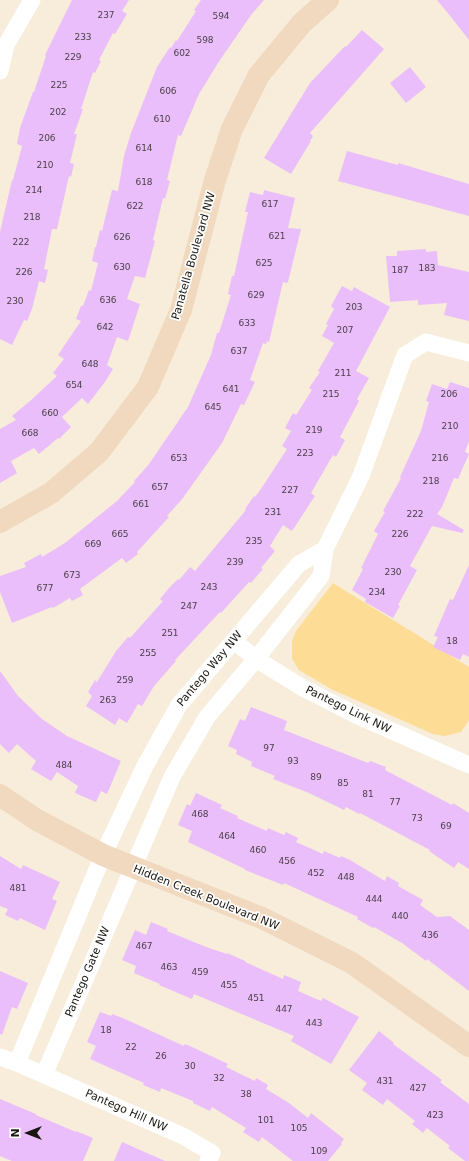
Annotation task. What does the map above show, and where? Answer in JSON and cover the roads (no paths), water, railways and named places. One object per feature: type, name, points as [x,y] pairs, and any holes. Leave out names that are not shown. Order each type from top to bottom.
[{"type":"street","points":[[0,71],[3,44],[32,0]]},
{"type":"street","name":"Panatella Boulevard NW","points":[[0,522],[51,493],[99,452],[148,387],[181,310],[215,180],[232,129],[259,75],[302,23],[328,0]]},
{"type":"street","points":[[133,868],[172,776],[207,717],[256,659],[321,576],[325,549],[361,476],[405,355],[426,342],[469,353]]},
{"type":"street","name":"Pantego Way NW","points":[[103,855],[145,766],[179,705],[299,564],[325,549]]},
{"type":"street","name":"Pantego Link NW","points":[[234,641],[256,659],[303,688],[356,715],[468,762]]},
{"type":"street","name":"Hidden Creek Boulevard NW","points":[[0,795],[37,820],[103,855],[262,918],[352,963],[469,1046]]},
{"type":"street","points":[[30,1069],[103,855]]},
{"type":"street","name":"Pantego Gate NW","points":[[30,1069],[133,868]]},
{"type":"street","name":"Pantego Hill NW","points":[[0,1057],[183,1136],[215,1158]]}]
